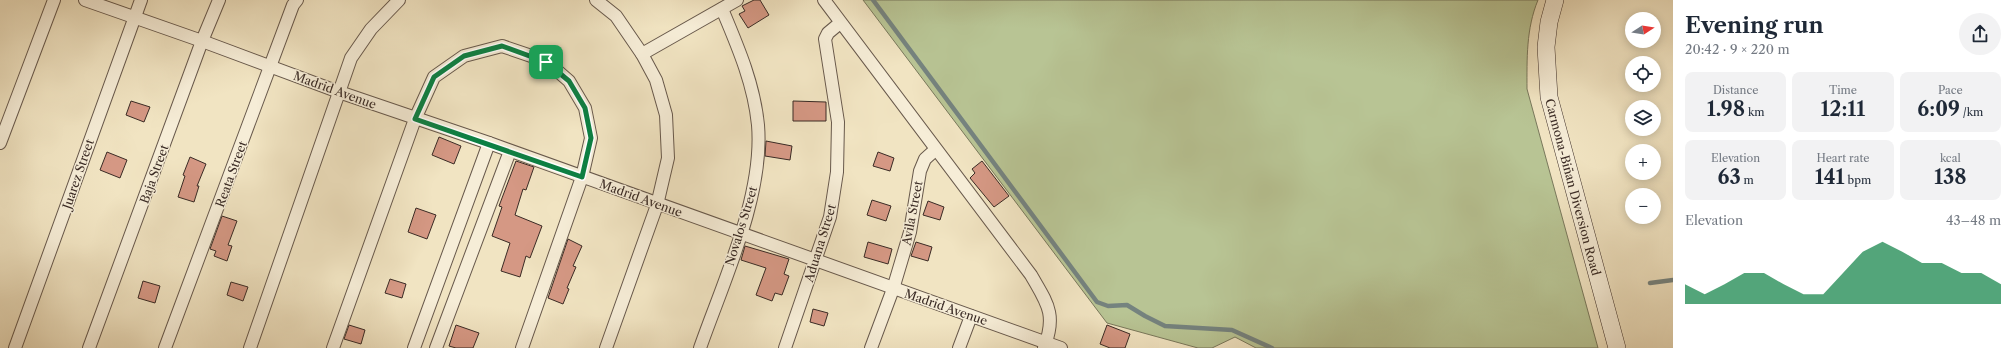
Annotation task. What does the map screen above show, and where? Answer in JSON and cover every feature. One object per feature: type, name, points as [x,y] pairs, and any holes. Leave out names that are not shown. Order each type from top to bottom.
[{"type":"main road","name":"Carmona-Biñan Diversion Road","points":[[1555,0],[1549,22],[1546,47],[1549,97],[1618,348]]},
{"type":"street","points":[[0,143],[54,0]]},
{"type":"street","name":"Madrid Avenue","points":[[85,0],[202,40],[415,119],[489,143],[658,205],[741,233],[971,316],[1046,345],[1061,348]]},
{"type":"street","name":"Juarez Street","points":[[15,348],[141,0]]},
{"type":"street","name":"Baja Street","points":[[89,348],[202,40],[219,0]]},
{"type":"street","name":"Reata Street","points":[[165,348],[293,5],[297,0]]},
{"type":"street","points":[[250,348],[351,58],[371,29],[399,0]]},
{"type":"street","points":[[596,0],[616,16],[642,54],[656,80],[666,115],[668,158],[658,205],[606,348]]},
{"type":"street","points":[[642,54],[737,0]]},
{"type":"street","points":[[824,0],[935,150],[1007,242],[1035,281],[1049,306],[1051,324],[1046,345]]},
{"type":"street","name":"Novalos Street","points":[[700,348],[741,233],[755,184],[758,126],[752,94],[744,62],[722,9]]},
{"type":"street","name":"Aduana Street","points":[[785,348],[830,218],[837,172],[838,122],[824,39],[828,33],[840,23]]},
{"type":"street","points":[[333,348],[415,119],[434,77],[464,56],[502,46],[546,62],[569,81],[585,108],[591,138],[582,177],[522,348]]},
{"type":"street","points":[[414,348],[489,143]]},
{"type":"street","name":"Avila Street","points":[[871,348],[893,289],[910,232],[920,171],[925,159],[935,150]]},
{"type":"street","points":[[436,348],[510,151]]},
{"type":"street","points":[[428,310],[447,316]]},
{"type":"street","points":[[959,348],[971,316]]},
{"type":"green space","points":[[863,0],[1538,0],[1529,33],[1527,55],[1527,89],[1598,348],[1256,348],[1235,337],[1212,348],[1198,348],[1107,323]]},
{"type":"building","points":[[754,0],[760,0],[769,15],[748,28],[739,14],[745,11],[742,6]]},
{"type":"building","points":[[131,101],[150,107],[144,122],[126,115]]},
{"type":"building","points":[[793,101],[826,102],[826,121],[793,121]]},
{"type":"building","points":[[439,137],[461,146],[454,164],[432,155]]},
{"type":"building","points":[[766,141],[792,146],[790,160],[765,156]]},
{"type":"building","points":[[107,152],[127,160],[120,178],[100,170]]},
{"type":"building","points":[[878,152],[894,158],[890,171],[873,166]]},
{"type":"building","points":[[190,157],[206,164],[197,186],[199,186],[194,202],[178,197],[185,176],[183,175]]},
{"type":"building","points":[[516,161],[534,167],[526,190],[523,189],[515,215],[542,226],[530,258],[526,256],[520,277],[501,271],[510,243],[492,236],[502,207],[499,206]]},
{"type":"building","points":[[982,161],[1009,196],[994,207],[970,178],[975,173],[972,169]]},
{"type":"building","points":[[872,200],[891,206],[886,221],[867,215]]},
{"type":"building","points":[[928,201],[944,207],[940,220],[923,215]]},
{"type":"building","points":[[416,208],[436,215],[427,239],[408,232]]},
{"type":"building","points":[[222,216],[237,221],[228,245],[232,246],[227,261],[214,256],[216,251],[210,249]]},
{"type":"building","points":[[568,239],[582,246],[573,266],[576,267],[567,288],[569,289],[563,304],[548,298]]},
{"type":"building","points":[[868,242],[892,249],[888,264],[864,257]]},
{"type":"building","points":[[916,242],[932,247],[928,261],[911,256]]},
{"type":"building","points":[[745,246],[789,259],[784,274],[789,276],[782,295],[775,293],[772,301],[756,295],[766,268],[741,260]]},
{"type":"building","points":[[390,279],[406,284],[402,298],[385,293]]},
{"type":"building","points":[[143,281],[160,286],[155,303],[138,298]]},
{"type":"building","points":[[231,282],[248,287],[243,301],[227,295]]},
{"type":"building","points":[[813,309],[828,313],[824,326],[810,322]]},
{"type":"building","points":[[349,325],[365,330],[361,344],[344,339]]},
{"type":"building","points":[[456,325],[479,333],[473,348],[456,348],[449,346]]},
{"type":"building","points":[[1107,325],[1130,334],[1125,348],[1110,348],[1100,344]]},
{"type":"waterway","points":[[873,0],[1097,302],[1108,306],[1127,305],[1165,326],[1232,330],[1272,348]]},
{"type":"waterway","points":[[1650,283],[1673,280]]},
{"type":"route","points":[[502,46],[546,62],[569,81],[585,108],[591,138],[582,177],[489,143],[415,119],[434,77],[464,56],[502,46]]}]
